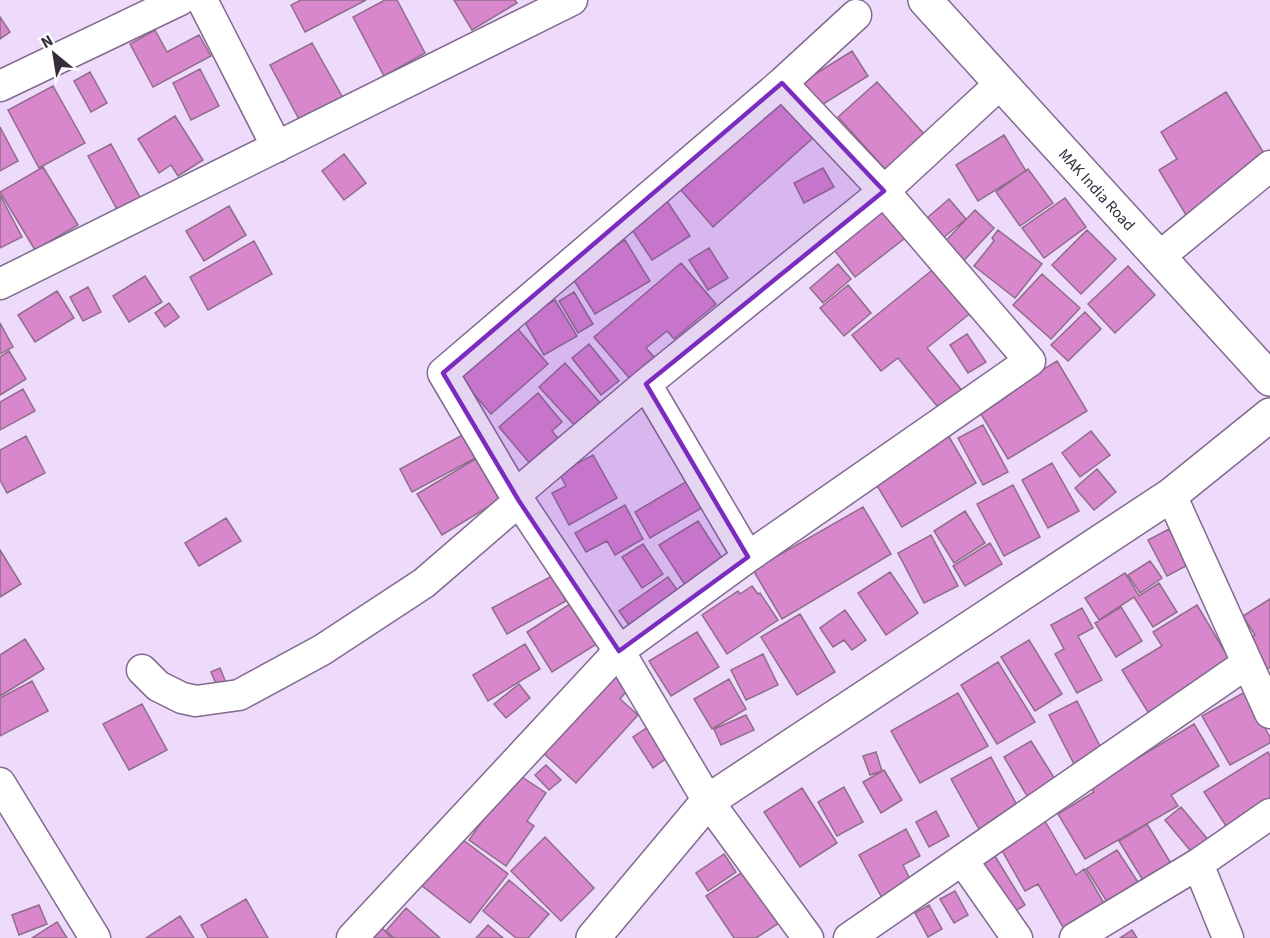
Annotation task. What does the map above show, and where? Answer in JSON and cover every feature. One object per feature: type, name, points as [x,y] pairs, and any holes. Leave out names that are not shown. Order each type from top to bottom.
[{"type":"street","points":[[0,86],[180,0]]},
{"type":"street","points":[[202,0],[277,147]]},
{"type":"street","points":[[0,284],[572,0]]},
{"type":"street","name":"MAK India Road","points":[[925,0],[1270,379]]},
{"type":"street","points":[[808,938],[708,801],[619,651],[517,498],[443,373],[782,83],[855,15]]},
{"type":"street","points":[[352,938],[619,651],[748,557],[1030,361],[884,191],[782,83]]},
{"type":"street","points":[[142,670],[158,686],[182,698],[196,701],[239,695],[322,650],[424,583],[646,384],[884,191],[1001,83]]},
{"type":"street","points":[[1159,257],[1270,166]]},
{"type":"street","points":[[646,384],[748,557]]},
{"type":"street","points":[[593,938],[708,801],[1171,495],[1270,415]]},
{"type":"street","points":[[1171,495],[1270,713]]},
{"type":"street","points":[[849,938],[1246,664]]},
{"type":"street","points":[[0,783],[95,938]]},
{"type":"street","points":[[1075,938],[1198,864],[1270,814]]},
{"type":"street","points":[[963,861],[1017,938]]},
{"type":"street","points":[[1198,864],[1228,938]]},
{"type":"highlighted area","points":[[782,83],[884,191],[646,384],[748,557],[619,651],[519,501],[443,373]]},
{"type":"building","points":[[301,0],[366,0],[305,32],[291,5]]},
{"type":"building","points":[[385,0],[397,0],[425,53],[384,76],[353,17]]},
{"type":"building","points":[[454,0],[515,0],[517,3],[472,30]]},
{"type":"building","points":[[0,17],[10,32],[0,39]]},
{"type":"building","points":[[155,30],[167,52],[199,35],[211,56],[153,87],[130,44]]},
{"type":"building","points":[[312,43],[343,98],[300,121],[270,65]]},
{"type":"building","points":[[852,51],[868,76],[812,111],[796,86]]},
{"type":"building","points":[[200,69],[219,106],[191,120],[173,83]]},
{"type":"building","points":[[90,72],[107,103],[91,112],[74,81]]},
{"type":"building","points":[[877,82],[925,135],[886,170],[838,117]]},
{"type":"building","points":[[53,86],[85,143],[39,168],[8,110]]},
{"type":"building","points":[[1226,92],[1270,163],[1186,215],[1159,170],[1177,159],[1161,132]]},
{"type":"building","points":[[781,101],[813,138],[713,227],[681,190]]},
{"type":"building","points":[[175,116],[203,160],[178,176],[171,165],[159,173],[138,139]]},
{"type":"building","points":[[0,127],[18,161],[0,171]]},
{"type":"building","points":[[1004,135],[1026,171],[978,201],[956,165]]},
{"type":"building","points":[[111,144],[142,201],[119,213],[88,156]]},
{"type":"building","points":[[344,154],[366,183],[344,200],[322,171]]},
{"type":"building","points":[[43,167],[78,225],[35,250],[0,192]]},
{"type":"building","points":[[823,168],[834,187],[804,203],[794,183]]},
{"type":"building","points":[[1028,169],[1053,203],[1020,226],[996,192]]},
{"type":"building","points":[[0,195],[22,237],[0,248]]},
{"type":"building","points":[[665,198],[690,236],[652,260],[627,222]]},
{"type":"building","points":[[1065,198],[1086,227],[1044,258],[1022,228]]},
{"type":"building","points":[[949,199],[966,219],[937,243],[920,224]]},
{"type":"building","points":[[886,205],[909,235],[855,277],[832,247]]},
{"type":"building","points":[[229,206],[246,235],[204,261],[186,231]]},
{"type":"building","points":[[975,210],[994,228],[957,268],[938,249]]},
{"type":"building","points":[[998,230],[1042,264],[1015,298],[974,266],[994,241],[992,238]]},
{"type":"building","points":[[1087,230],[1116,259],[1081,294],[1052,265]]},
{"type":"building","points":[[625,240],[650,281],[595,314],[570,274]]},
{"type":"building","points":[[254,241],[272,274],[208,310],[190,277]]},
{"type":"building","points":[[709,248],[728,278],[708,290],[689,260]]},
{"type":"building","points":[[681,263],[716,304],[674,339],[667,331],[646,348],[655,358],[630,379],[594,337]]},
{"type":"building","points":[[838,264],[851,279],[823,303],[810,288]]},
{"type":"building","points":[[1128,266],[1155,295],[1115,333],[1088,304]]},
{"type":"building","points":[[936,267],[972,312],[927,348],[964,393],[941,411],[898,358],[881,371],[852,335]]},
{"type":"building","points":[[1042,274],[1080,308],[1051,339],[1013,305]]},
{"type":"building","points":[[145,276],[162,302],[129,322],[113,296]]},
{"type":"building","points":[[848,285],[871,313],[844,336],[820,308]]},
{"type":"building","points":[[88,287],[101,312],[83,321],[70,297]]},
{"type":"building","points":[[57,291],[74,318],[35,342],[18,315]]},
{"type":"building","points":[[574,292],[593,324],[578,333],[559,301]]},
{"type":"building","points":[[555,300],[577,336],[544,355],[523,319]]},
{"type":"building","points":[[169,303],[179,317],[165,327],[155,313]]},
{"type":"building","points":[[1085,312],[1101,329],[1068,361],[1051,345]]},
{"type":"building","points":[[0,323],[13,347],[0,354]]},
{"type":"building","points":[[517,328],[548,364],[491,414],[460,378]]},
{"type":"building","points":[[967,334],[986,362],[968,373],[950,345]]},
{"type":"building","points":[[589,344],[619,381],[601,395],[572,358]]},
{"type":"building","points":[[9,351],[26,379],[0,395],[0,357]]},
{"type":"building","points":[[1057,361],[1087,411],[1008,459],[978,409]]},
{"type":"building","points":[[565,363],[603,406],[578,429],[539,387]]},
{"type":"building","points":[[23,389],[35,411],[0,430],[0,402]]},
{"type":"building","points":[[538,393],[562,422],[552,431],[561,442],[532,466],[499,427]]},
{"type":"building","points":[[983,425],[1008,472],[983,485],[958,438]]},
{"type":"building","points":[[1091,431],[1110,455],[1080,477],[1062,453]]},
{"type":"building","points":[[466,433],[479,456],[412,492],[400,469]]},
{"type":"building","points":[[948,435],[976,483],[902,527],[873,479]]},
{"type":"building","points":[[26,436],[45,473],[7,493],[0,480],[0,450]]},
{"type":"building","points":[[593,455],[617,498],[569,525],[552,493],[566,486],[559,473]]},
{"type":"building","points":[[477,458],[501,499],[442,535],[417,494]]},
{"type":"building","points":[[1052,463],[1079,511],[1048,528],[1022,480]]},
{"type":"building","points":[[1097,469],[1116,492],[1094,510],[1075,488]]},
{"type":"building","points":[[689,480],[705,506],[650,538],[635,512]]},
{"type":"building","points":[[1013,485],[1040,537],[1004,556],[977,504]]},
{"type":"building","points":[[625,505],[643,539],[615,555],[607,541],[586,552],[575,533]]},
{"type":"building","points":[[863,507],[891,554],[782,619],[753,570]]},
{"type":"building","points":[[965,511],[985,543],[954,563],[934,531]]},
{"type":"building","points":[[226,518],[241,541],[199,566],[185,543]]},
{"type":"building","points":[[698,521],[724,561],[685,585],[659,545]]},
{"type":"building","points":[[1169,529],[1188,565],[1167,576],[1148,540]]},
{"type":"building","points":[[931,535],[958,586],[924,603],[898,553]]},
{"type":"building","points":[[990,543],[1002,564],[965,586],[953,566]]},
{"type":"building","points":[[643,544],[663,574],[642,588],[622,557]]},
{"type":"building","points":[[0,550],[21,584],[0,597]]},
{"type":"building","points":[[1150,561],[1162,578],[1140,593],[1128,575]]},
{"type":"building","points":[[890,572],[918,613],[886,635],[858,593]]},
{"type":"building","points":[[1125,573],[1139,596],[1159,583],[1177,612],[1153,627],[1134,597],[1099,620],[1085,598]]},
{"type":"building","points":[[552,576],[566,601],[507,634],[492,608]]},
{"type":"building","points":[[668,577],[680,594],[631,628],[619,611]]},
{"type":"building","points":[[752,586],[758,594],[760,593],[778,620],[727,654],[702,615],[738,591],[740,594]]},
{"type":"building","points":[[1270,599],[1270,667],[1261,673],[1243,643],[1255,635],[1243,616]]},
{"type":"building","points":[[576,600],[603,640],[552,672],[527,632]]},
{"type":"building","points":[[1197,605],[1234,667],[1151,717],[1122,670],[1162,646],[1153,632]]},
{"type":"building","points":[[1121,607],[1142,641],[1116,657],[1095,623]]},
{"type":"building","points":[[1082,608],[1093,628],[1078,636],[1102,680],[1077,693],[1055,654],[1064,649],[1051,625]]},
{"type":"building","points":[[845,610],[866,640],[852,650],[844,640],[833,647],[820,628]]},
{"type":"building","points":[[800,614],[835,672],[797,695],[761,637]]},
{"type":"building","points":[[697,632],[719,667],[671,696],[649,661]]},
{"type":"building","points":[[25,639],[44,669],[0,696],[0,655]]},
{"type":"building","points":[[1029,640],[1062,694],[1035,711],[1001,657]]},
{"type":"building","points":[[525,644],[540,669],[488,701],[473,675]]},
{"type":"building","points":[[763,654],[778,685],[746,700],[731,670]]},
{"type":"building","points":[[998,662],[1035,722],[997,744],[961,685]]},
{"type":"building","points":[[220,668],[227,685],[218,689],[211,672]]},
{"type":"building","points":[[614,670],[631,686],[620,699],[638,715],[576,783],[541,751]]},
{"type":"building","points":[[729,679],[746,709],[712,729],[694,699]]},
{"type":"building","points":[[32,681],[48,711],[0,736],[0,698]]},
{"type":"building","points":[[519,684],[530,698],[506,718],[494,704]]},
{"type":"building","points":[[1245,692],[1270,737],[1270,743],[1230,765],[1202,716]]},
{"type":"building","points":[[958,693],[988,746],[920,783],[891,731]]},
{"type":"building","points":[[1077,701],[1104,754],[1076,768],[1049,715]]},
{"type":"building","points":[[142,704],[167,750],[129,770],[103,724]]},
{"type":"building","points":[[746,715],[754,730],[721,745],[714,729]]},
{"type":"building","points":[[1194,724],[1219,766],[1171,795],[1178,806],[1085,859],[1058,814],[1094,792],[1090,787]]},
{"type":"building","points":[[648,727],[668,757],[653,768],[633,737]]},
{"type":"building","points":[[1031,741],[1058,784],[1030,801],[1004,757]]},
{"type":"building","points":[[876,752],[882,771],[870,775],[863,756]]},
{"type":"building","points":[[1268,752],[1270,756],[1270,799],[1226,826],[1204,792]]},
{"type":"building","points":[[991,757],[1018,807],[979,829],[951,779]]},
{"type":"building","points":[[546,765],[561,780],[549,790],[535,775]]},
{"type":"building","points":[[884,770],[902,800],[881,813],[863,782]]},
{"type":"building","points":[[516,773],[546,793],[527,821],[534,826],[506,866],[469,840]]},
{"type":"building","points":[[844,787],[863,822],[837,836],[818,802]]},
{"type":"building","points":[[802,788],[837,843],[800,867],[764,812]]},
{"type":"building","points":[[1181,807],[1210,842],[1194,855],[1165,820]]},
{"type":"building","points":[[936,811],[949,836],[929,847],[916,822]]},
{"type":"building","points":[[1045,821],[1076,875],[1084,869],[1108,910],[1067,934],[1038,884],[1025,891],[1000,847]]},
{"type":"building","points":[[1147,824],[1172,865],[1144,882],[1119,841]]},
{"type":"building","points":[[906,829],[920,856],[903,865],[911,881],[882,898],[859,855]]},
{"type":"building","points":[[458,836],[508,874],[470,923],[421,885]]},
{"type":"building","points":[[545,837],[594,888],[561,921],[511,871]]},
{"type":"building","points":[[1117,850],[1138,882],[1125,890],[1111,908],[1086,869]]},
{"type":"building","points":[[993,853],[1025,905],[1007,916],[975,864]]},
{"type":"building","points":[[724,854],[736,872],[708,891],[696,873]]},
{"type":"building","points":[[744,871],[779,923],[756,938],[734,938],[706,896]]},
{"type":"building","points":[[509,880],[549,914],[528,938],[516,938],[483,911]]},
{"type":"building","points":[[955,891],[968,915],[954,923],[940,899]]},
{"type":"building","points":[[246,899],[268,938],[208,938],[201,925]]},
{"type":"building","points":[[39,905],[47,924],[19,935],[12,915]]},
{"type":"building","points":[[929,905],[942,929],[928,937],[915,913]]},
{"type":"building","points":[[406,908],[440,938],[394,938],[386,931]]},
{"type":"building","points":[[180,916],[194,938],[146,938]]},
{"type":"building","points":[[57,922],[67,938],[32,938]]},
{"type":"building","points":[[488,925],[503,938],[476,938]]},
{"type":"building","points":[[382,928],[392,938],[372,938]]},
{"type":"building","points":[[1132,930],[1137,938],[1120,938]]}]
